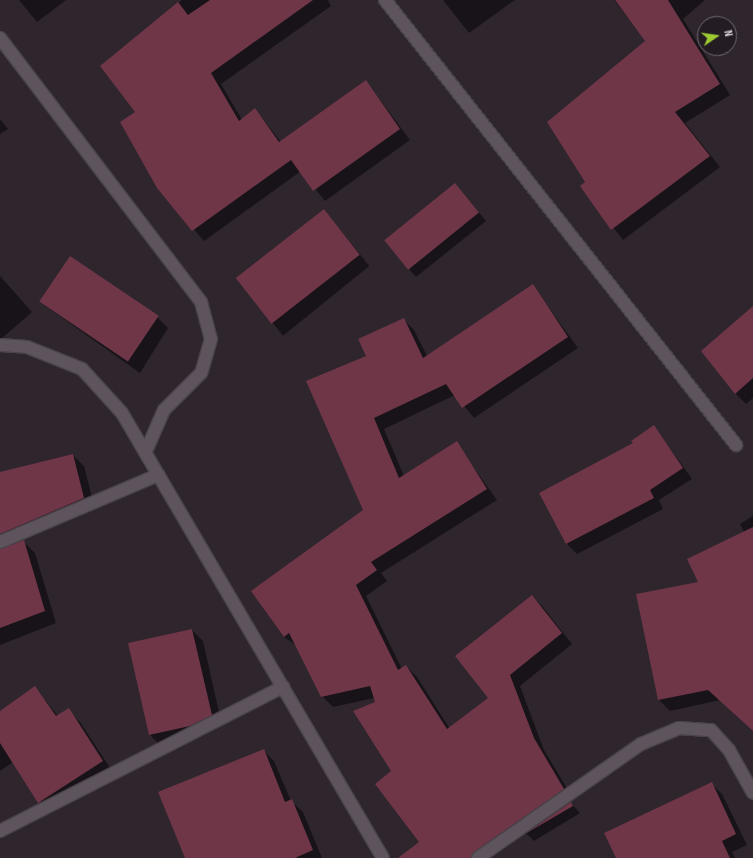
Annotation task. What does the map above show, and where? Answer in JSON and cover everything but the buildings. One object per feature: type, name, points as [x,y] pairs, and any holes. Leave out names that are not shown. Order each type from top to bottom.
[{"type":"street","points":[[385,0],[736,445]]},
{"type":"street","points":[[0,38],[201,302],[211,339],[201,372],[164,410],[146,451]]},
{"type":"street","points":[[0,345],[27,347],[82,369],[122,413],[146,451],[158,476],[383,858]]},
{"type":"street","points":[[0,542],[158,476]]},
{"type":"street","points":[[0,831],[283,687]]},
{"type":"street","points":[[478,858],[641,744],[679,728],[711,730],[729,750],[753,793]]}]
